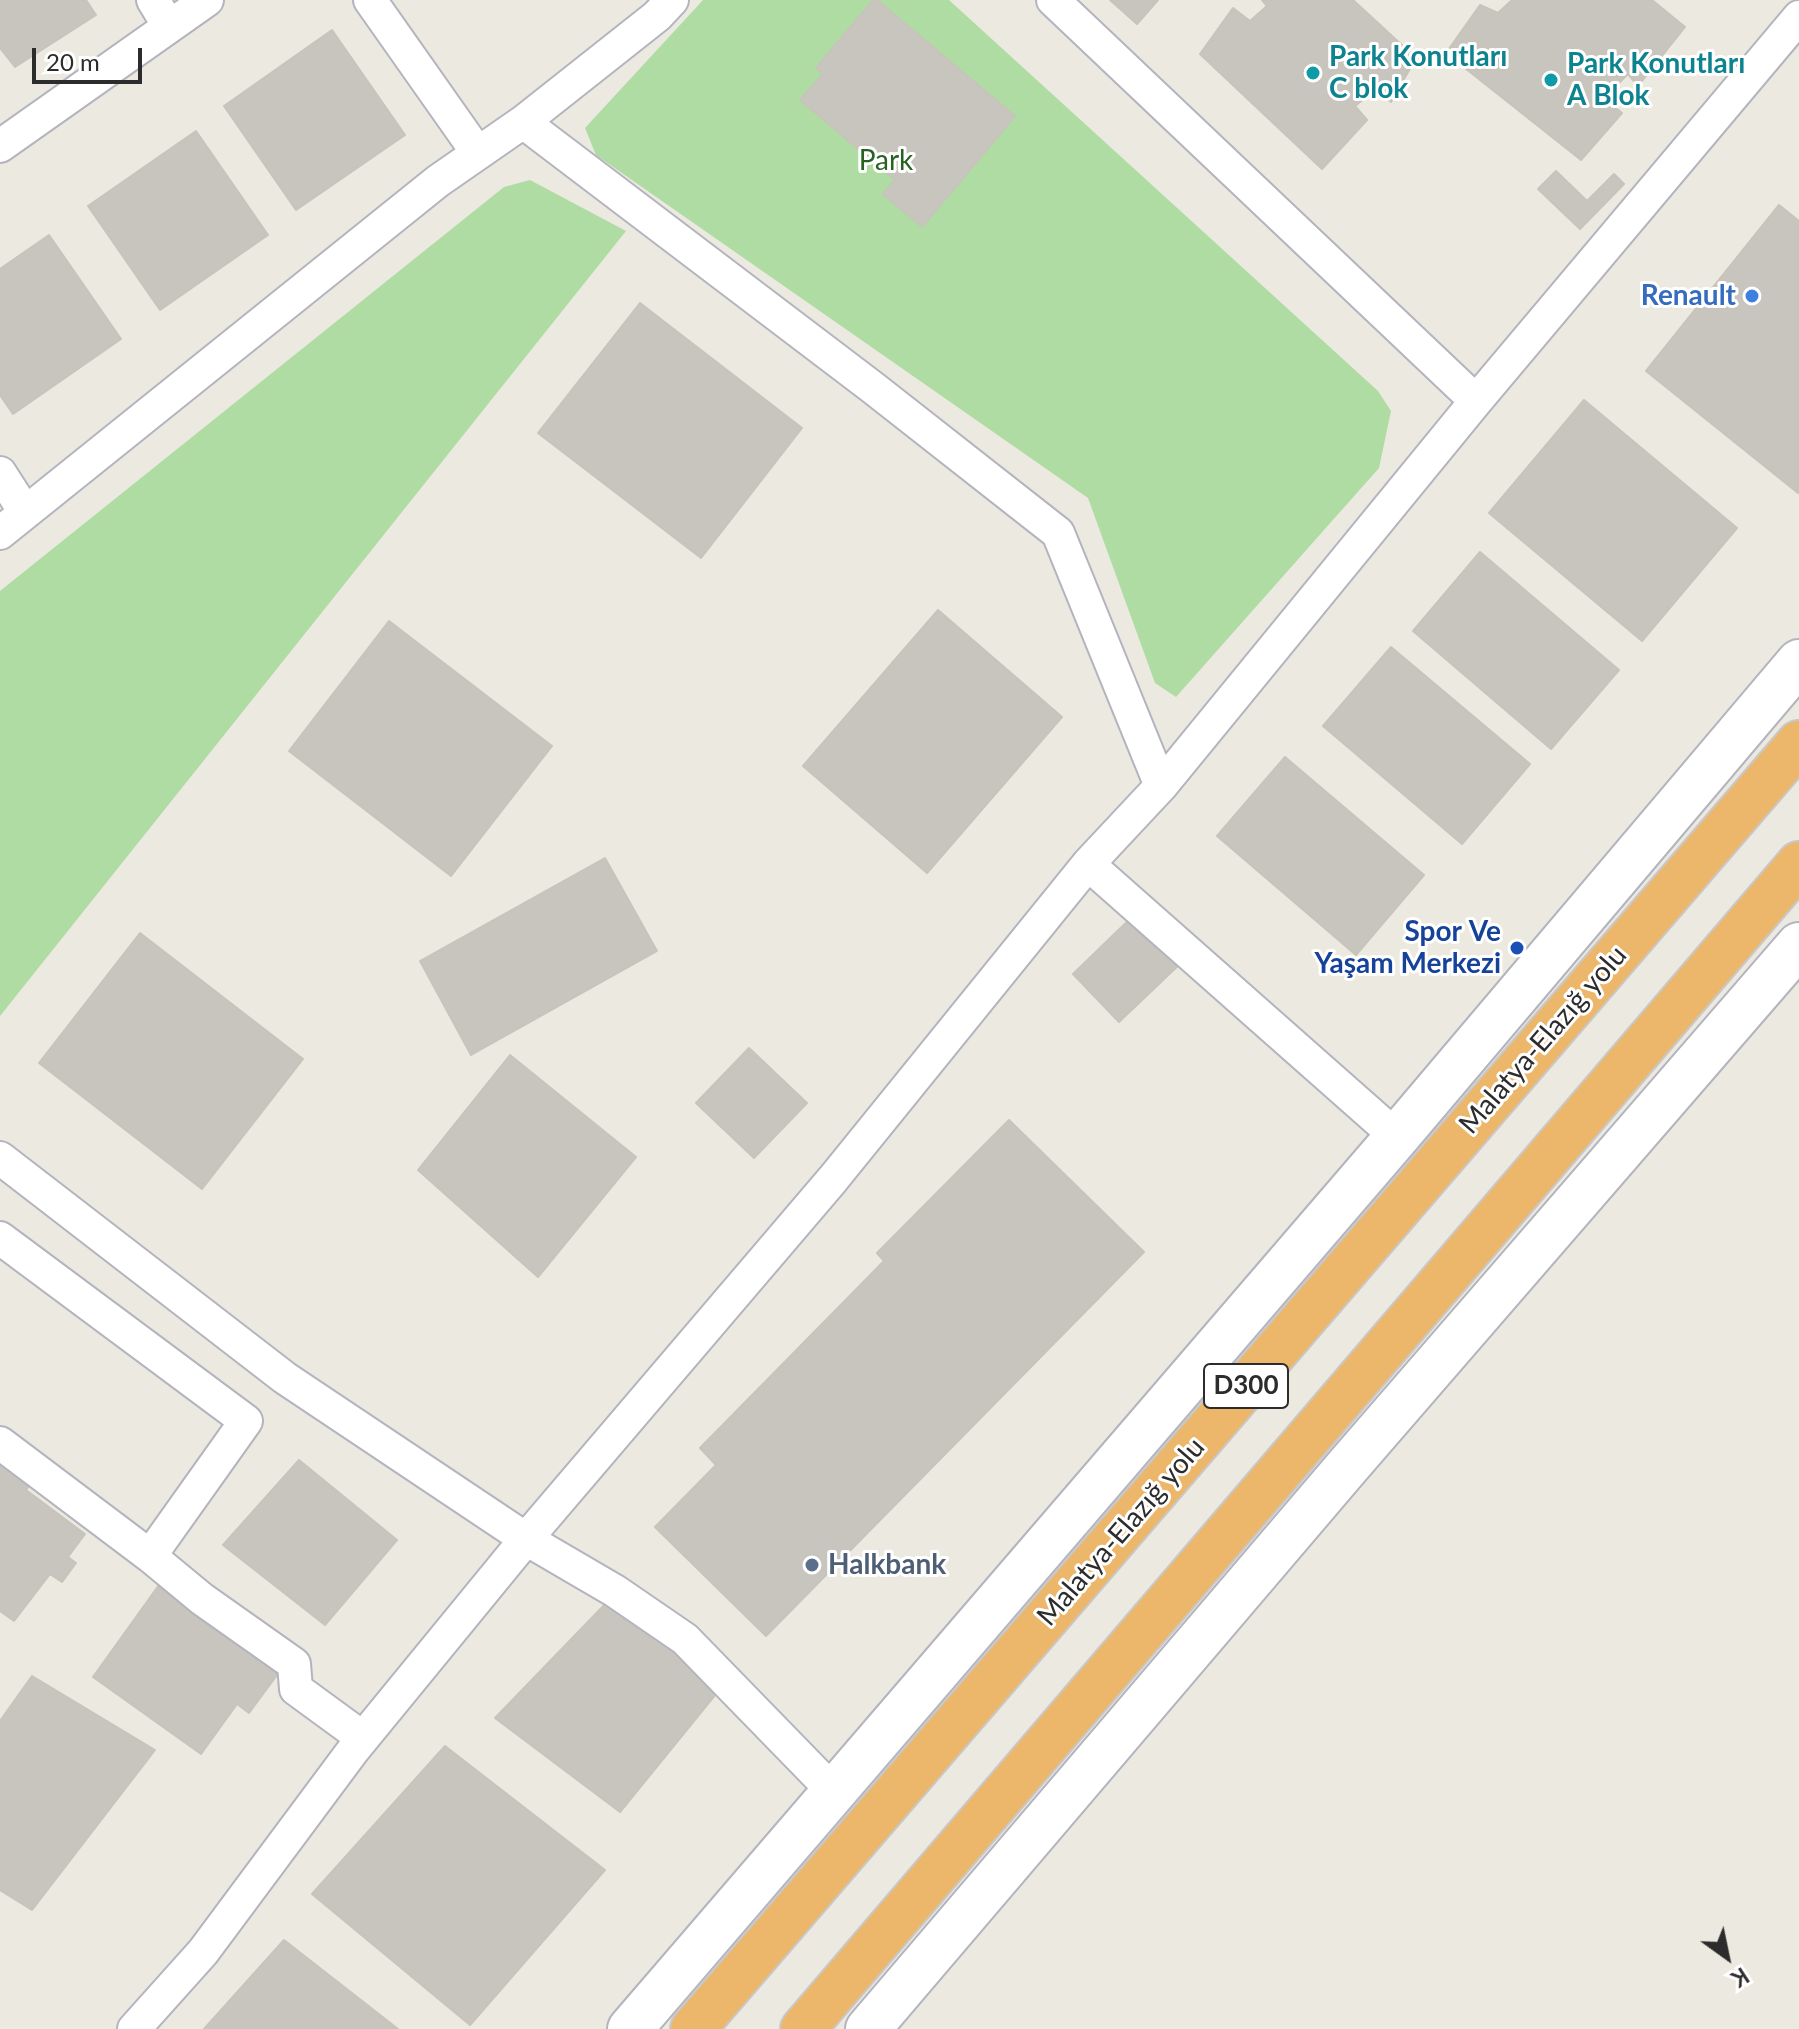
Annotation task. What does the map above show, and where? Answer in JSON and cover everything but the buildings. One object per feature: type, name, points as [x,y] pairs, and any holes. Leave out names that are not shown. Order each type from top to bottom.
[{"type":"highway","name":"Malatya-Elazığ yolu","points":[[693,2029],[1799,743]]},
{"type":"highway","name":"D300","points":[[803,2029],[1799,864]]},
{"type":"street","points":[[0,146],[161,13],[207,0]]},
{"type":"street","points":[[370,0],[477,152]]},
{"type":"street","points":[[0,533],[477,152],[523,122],[657,16],[672,0]]},
{"type":"street","points":[[1053,0],[1476,401]]},
{"type":"street","points":[[134,2029],[203,1952],[363,1738],[526,1539],[833,1179],[1088,864],[1161,786],[1476,401],[1799,17]]},
{"type":"street","points":[[523,122],[872,387],[1058,533],[1161,786]]},
{"type":"street","points":[[0,473],[25,512]]},
{"type":"street","points":[[630,2029],[1397,1137],[1799,662]]},
{"type":"street","points":[[1088,864],[1397,1137]]},
{"type":"street","points":[[868,2029],[1347,1467],[1799,945]]},
{"type":"street","points":[[0,1158],[285,1378],[526,1539],[615,1591],[685,1639],[834,1792]]},
{"type":"street","points":[[0,1238],[246,1421],[150,1556]]},
{"type":"street","points":[[0,1443],[202,1599],[294,1664],[296,1689],[363,1738]]},
{"type":"green space","name":"Park","points":[[703,0],[949,0],[1378,391],[1391,411],[1379,468],[1176,697],[1155,683],[1088,498],[596,155],[585,128]]},
{"type":"green space","points":[[530,180],[626,231],[0,1016],[0,591],[504,187]]},
{"type":"place","name":"Park Konutları C blok","points":[[1313,73]]},
{"type":"place","name":"Park Konutları A Blok","points":[[1551,80]]},
{"type":"place","name":"Renault","points":[[1752,296]]},
{"type":"place","name":"Spor Ve Yaşam Merkezi","points":[[1517,948]]},
{"type":"place","name":"Halkbank","points":[[812,1565]]}]
